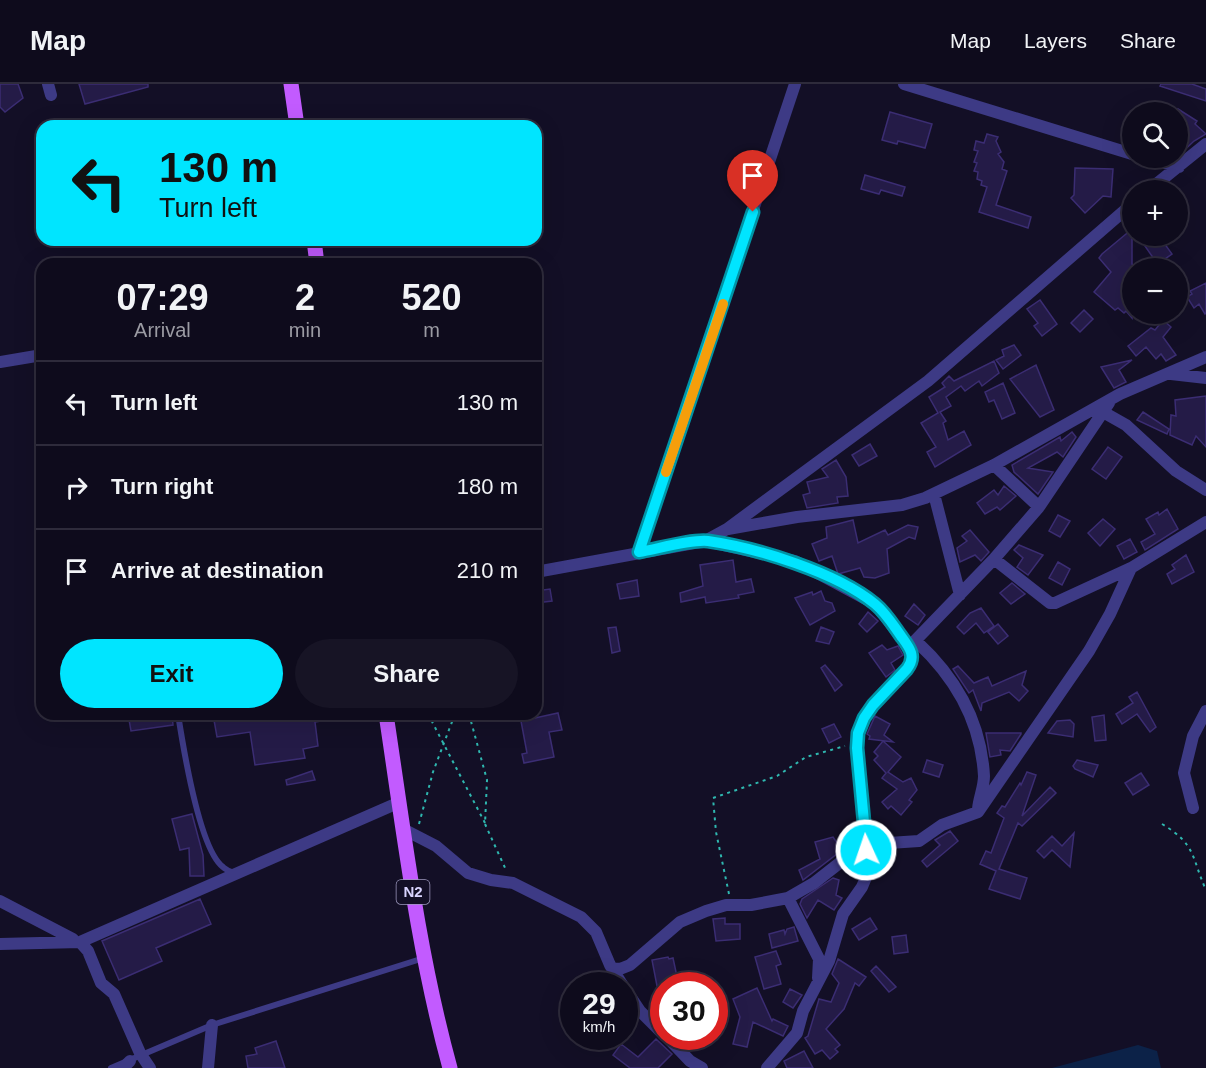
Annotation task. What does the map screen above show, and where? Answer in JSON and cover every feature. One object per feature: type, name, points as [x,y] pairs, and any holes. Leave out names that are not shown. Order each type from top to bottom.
[{"type":"main road","points":[[291,84],[296,120]]},
{"type":"main road","name":"N2","points":[[387,720],[400,802],[410,832],[424,958],[433,1006],[450,1068]]},
{"type":"street","points":[[639,552],[795,84]]},
{"type":"street","points":[[904,84],[1122,151]]},
{"type":"street","points":[[1188,161],[1204,149]]},
{"type":"street","points":[[1162,180],[1178,168]]},
{"type":"street","points":[[542,571],[705,541],[727,529],[928,381],[1122,213]]},
{"type":"street","points":[[0,362],[36,356]]},
{"type":"street","points":[[727,529],[797,517],[902,504],[934,494],[994,465],[1120,394],[1206,357]]},
{"type":"street","points":[[1171,374],[1206,378]]},
{"type":"street","points":[[767,1068],[797,1033],[803,1011],[833,949],[843,914],[866,879],[869,870],[863,837],[864,822],[857,743],[858,733],[868,711],[911,663],[913,645],[1040,507],[1111,400]]},
{"type":"street","points":[[1103,412],[1126,425],[1176,471],[1206,490]]},
{"type":"street","points":[[994,465],[1040,507]]},
{"type":"street","points":[[934,494],[960,595]]},
{"type":"street","points":[[994,559],[1052,603],[1131,567],[1206,522]]},
{"type":"street","points":[[705,541],[795,561],[855,591],[875,604],[913,645],[946,670],[968,709],[981,756],[984,779],[978,812]]},
{"type":"street","points":[[866,850],[874,844],[919,841],[942,825],[978,812],[1089,651],[1110,614],[1131,567]]},
{"type":"street","points":[[1193,808],[1184,773],[1193,736],[1206,711]]},
{"type":"street","points":[[0,944],[77,941],[400,802]]},
{"type":"street","points":[[410,832],[436,846],[468,873],[491,880],[513,883],[561,905],[591,925],[614,972]]},
{"type":"street","points":[[612,968],[620,969],[640,959],[680,922],[726,905],[751,904],[788,898],[814,883],[851,854],[863,837]]},
{"type":"street","points":[[788,898],[819,959],[816,988]]},
{"type":"street","points":[[0,901],[77,941],[88,951],[101,983],[114,994],[142,1056],[150,1068]]},
{"type":"street","points":[[638,1008],[650,1021]]},
{"type":"street","points":[[208,1068],[212,1025]]},
{"type":"street","points":[[679,1050],[690,1061],[702,1068]]},
{"type":"lane","points":[[179,720],[187,765],[206,839],[213,855],[222,867],[236,874]]},
{"type":"lane","points":[[111,1068],[127,1064],[212,1025],[424,958]]},
{"type":"path","points":[[430,720],[485,824],[496,852],[513,883]]},
{"type":"path","points":[[410,832],[453,720]]},
{"type":"path","points":[[470,720],[487,780],[485,824]]},
{"type":"path","points":[[726,905],[730,897],[722,864],[713,798],[777,776],[806,757],[857,743]]},
{"type":"path","points":[[1162,824],[1180,835],[1189,845],[1206,890]]},
{"type":"water","points":[[1138,1045],[1157,1051],[1161,1068],[1052,1068]]},
{"type":"building","points":[[0,84],[18,84],[23,98],[5,112],[0,107]]},
{"type":"building","points":[[79,84],[148,84],[148,87],[85,104]]},
{"type":"building","points":[[1161,84],[1192,84],[1206,89],[1206,101],[1160,86]]},
{"type":"building","points":[[890,112],[932,124],[925,148],[898,141],[897,144],[882,140]]},
{"type":"building","points":[[1188,115],[1197,121],[1195,124],[1206,134],[1188,147]]},
{"type":"building","points":[[987,134],[998,137],[996,141],[1001,152],[998,154],[1004,162],[1002,169],[1007,171],[996,205],[1031,217],[1028,228],[979,212],[987,187],[981,185],[982,181],[977,179],[978,172],[974,171],[978,151],[974,150],[976,141],[984,143]]},
{"type":"building","points":[[1075,168],[1113,169],[1111,197],[1103,196],[1085,213],[1071,198],[1074,195]]},
{"type":"building","points":[[865,175],[905,187],[902,196],[881,190],[879,194],[861,189]]},
{"type":"building","points":[[1122,237],[1122,246],[1132,246],[1132,258],[1122,258],[1122,311],[1118,308],[1115,310],[1094,292],[1111,272],[1099,258]]},
{"type":"building","points":[[1145,246],[1166,246],[1172,254],[1166,258],[1153,258]]},
{"type":"building","points":[[1206,283],[1205,314],[1199,304],[1194,308],[1188,299],[1192,294],[1190,291]]},
{"type":"building","points":[[1040,300],[1057,324],[1042,336],[1034,326],[1038,323],[1027,309]]},
{"type":"building","points":[[1084,310],[1093,319],[1080,332],[1071,323]]},
{"type":"building","points":[[1160,324],[1168,324],[1171,327],[1163,337],[1176,355],[1166,361],[1161,354],[1156,359],[1146,347],[1136,356],[1128,346],[1151,328],[1155,330]]},
{"type":"building","points":[[1014,345],[1021,355],[1003,369],[996,360],[1004,356],[1002,350]]},
{"type":"building","points":[[1132,360],[1119,370],[1126,382],[1114,388],[1101,367]]},
{"type":"building","points":[[994,361],[999,373],[982,386],[979,381],[965,391],[961,386],[946,397],[951,406],[940,412],[946,421],[943,423],[948,440],[964,431],[971,445],[935,467],[927,452],[936,447],[921,423],[938,413],[929,397],[945,387],[942,383],[949,376],[954,381]]},
{"type":"building","points":[[1036,365],[1054,410],[1040,417],[1010,379]]},
{"type":"building","points":[[1003,383],[1015,413],[1002,419],[994,400],[989,402],[985,392]]},
{"type":"building","points":[[1206,396],[1206,447],[1196,436],[1192,445],[1170,435],[1171,415],[1176,416],[1175,400]]},
{"type":"building","points":[[1143,412],[1169,429],[1167,434],[1137,420]]},
{"type":"building","points":[[1072,432],[1076,437],[1063,457],[1057,452],[1028,468],[1053,472],[1038,494],[1014,472],[1012,465],[1060,437],[1061,441]]},
{"type":"building","points":[[870,444],[877,456],[859,466],[852,455]]},
{"type":"building","points":[[1108,447],[1122,457],[1106,479],[1092,469]]},
{"type":"building","points":[[836,460],[846,477],[848,496],[837,497],[838,503],[807,508],[803,495],[810,493],[807,482],[828,477],[822,469]]},
{"type":"building","points":[[1004,486],[1016,496],[1000,510],[997,507],[985,514],[977,503],[994,490],[998,495]]},
{"type":"building","points":[[1167,509],[1178,529],[1145,550],[1141,542],[1155,534],[1146,519],[1158,512],[1159,515]]},
{"type":"building","points":[[1058,515],[1070,521],[1060,537],[1049,531]]},
{"type":"building","points":[[1103,519],[1115,529],[1100,546],[1088,533]]},
{"type":"building","points":[[853,520],[858,543],[885,530],[888,535],[908,525],[918,527],[915,539],[909,537],[887,549],[889,573],[875,578],[864,577],[860,568],[838,574],[832,556],[819,561],[812,544],[827,538],[826,527]]},
{"type":"building","points":[[970,530],[989,552],[981,561],[975,555],[960,562],[957,548],[967,541],[962,536]]},
{"type":"building","points":[[1130,539],[1137,552],[1124,559],[1117,546]]},
{"type":"building","points":[[1019,545],[1043,555],[1028,575],[1017,567],[1023,558],[1014,550]]},
{"type":"building","points":[[1186,555],[1194,572],[1172,584],[1167,574],[1175,569],[1172,565]]},
{"type":"building","points":[[733,560],[736,582],[751,579],[754,592],[738,595],[739,598],[706,603],[705,597],[681,602],[680,593],[703,586],[700,565]]},
{"type":"building","points":[[1058,562],[1070,569],[1062,585],[1049,578]]},
{"type":"building","points":[[637,580],[639,596],[620,599],[617,584]]},
{"type":"building","points":[[1012,583],[1025,594],[1011,604],[1000,593]]},
{"type":"building","points":[[550,589],[552,601],[542,602],[542,590]]},
{"type":"building","points":[[821,591],[825,601],[832,603],[835,611],[810,625],[795,598]]},
{"type":"building","points":[[914,604],[925,615],[918,625],[905,616]]},
{"type":"building","points":[[981,608],[994,626],[984,633],[976,623],[964,634],[957,627],[970,613]]},
{"type":"building","points":[[868,612],[878,621],[867,632],[859,624]]},
{"type":"building","points":[[998,624],[1008,636],[998,644],[988,632]]},
{"type":"building","points":[[616,627],[620,651],[612,653],[608,628]]},
{"type":"building","points":[[821,627],[834,632],[829,644],[816,641]]},
{"type":"building","points":[[882,645],[887,650],[898,646],[903,655],[891,663],[895,670],[886,677],[869,653]]},
{"type":"building","points":[[825,665],[842,685],[835,691],[821,668]]},
{"type":"building","points":[[958,666],[974,683],[988,677],[992,686],[1026,671],[1022,685],[1028,691],[1019,701],[1009,692],[982,703],[981,711],[973,690],[969,693],[953,669]]},
{"type":"building","points":[[1137,692],[1156,727],[1150,732],[1137,714],[1122,724],[1116,714],[1133,703],[1129,697]]},
{"type":"building","points":[[558,713],[562,730],[549,732],[554,757],[524,763],[522,754],[527,753],[521,721],[542,720],[542,716]]},
{"type":"building","points":[[1104,715],[1106,740],[1095,741],[1092,717]]},
{"type":"building","points":[[875,716],[890,724],[884,735],[893,742],[869,739],[870,736],[867,734]]},
{"type":"building","points":[[129,720],[173,720],[173,725],[131,731]]},
{"type":"building","points":[[214,720],[327,720],[315,722],[318,746],[303,749],[305,758],[255,765],[250,732],[217,737]]},
{"type":"building","points":[[1070,720],[1074,724],[1073,737],[1048,733],[1057,721]]},
{"type":"building","points":[[834,724],[841,737],[829,743],[822,729]]},
{"type":"building","points":[[986,733],[1021,734],[1010,751],[1000,750],[1001,755],[990,757]]},
{"type":"building","points":[[883,741],[901,757],[888,772],[903,782],[911,778],[917,790],[909,800],[912,802],[901,815],[891,806],[888,809],[882,802],[897,789],[882,778],[886,773],[874,760],[878,756],[874,752]]},
{"type":"building","points":[[927,760],[943,765],[939,777],[923,772]]},
{"type":"building","points":[[1077,760],[1098,765],[1093,777],[1075,769],[1073,766]]},
{"type":"building","points":[[312,771],[315,780],[287,785],[286,780]]},
{"type":"building","points":[[1027,772],[1036,775],[1022,816],[1050,787],[1056,793],[1022,826],[1018,823],[999,869],[1027,878],[1020,899],[989,889],[996,871],[980,864],[986,851],[991,853],[1004,818],[997,813],[1002,806],[1005,807],[1020,783],[1021,785]]},
{"type":"building","points":[[1141,773],[1149,785],[1133,795],[1125,783]]},
{"type":"building","points":[[192,814],[203,855],[204,876],[190,876],[189,848],[180,850],[172,819]]},
{"type":"building","points":[[950,831],[958,841],[927,867],[922,861],[940,845],[935,840]]},
{"type":"building","points":[[1074,833],[1070,867],[1052,850],[1044,858],[1037,851],[1052,836],[1062,846]]},
{"type":"building","points":[[833,837],[842,850],[803,880],[799,870],[820,859],[815,842]]},
{"type":"building","points":[[833,878],[839,880],[836,895],[842,898],[834,910],[818,900],[807,918],[800,904],[802,899]]},
{"type":"building","points":[[200,899],[211,924],[156,948],[162,961],[119,980],[102,941]]},
{"type":"building","points":[[725,918],[725,924],[740,924],[740,939],[716,941],[713,919]]},
{"type":"building","points":[[870,918],[877,929],[859,940],[852,929]]},
{"type":"building","points":[[794,927],[798,941],[772,948],[769,934],[784,930],[785,934],[787,929]]},
{"type":"building","points":[[906,935],[908,952],[894,954],[892,937]]},
{"type":"building","points":[[776,951],[781,964],[776,966],[781,984],[764,989],[755,957]]},
{"type":"building","points":[[673,958],[676,972],[654,972],[652,960]]},
{"type":"building","points":[[838,959],[866,977],[859,986],[855,983],[844,1009],[826,1029],[840,1045],[835,1049],[838,1052],[830,1059],[822,1050],[815,1054],[805,1038],[808,1036],[819,999],[831,1002],[839,983],[832,974]]},
{"type":"building","points":[[876,966],[896,987],[889,992],[871,971]]},
{"type":"building","points":[[757,988],[772,1021],[773,1019],[788,1026],[783,1036],[753,1022],[747,1047],[733,1044],[740,1017],[733,999]]},
{"type":"building","points":[[790,989],[802,995],[793,1008],[783,1002]]},
{"type":"building","points":[[276,1041],[285,1068],[248,1068],[246,1056],[257,1054],[255,1048]]},
{"type":"building","points":[[650,1045],[650,1050],[668,1050],[672,1054],[658,1068],[630,1068],[613,1055],[617,1050],[629,1050],[638,1057]]},
{"type":"building","points":[[804,1051],[813,1068],[787,1068],[784,1061]]},
{"type":"slow traffic","points":[[666,472],[723,304]]},
{"type":"route","points":[[753,212],[639,552],[705,541],[795,561],[855,591],[875,604],[888,618],[909,647],[912,655],[907,669],[873,705],[858,733],[863,837],[866,850]]}]
